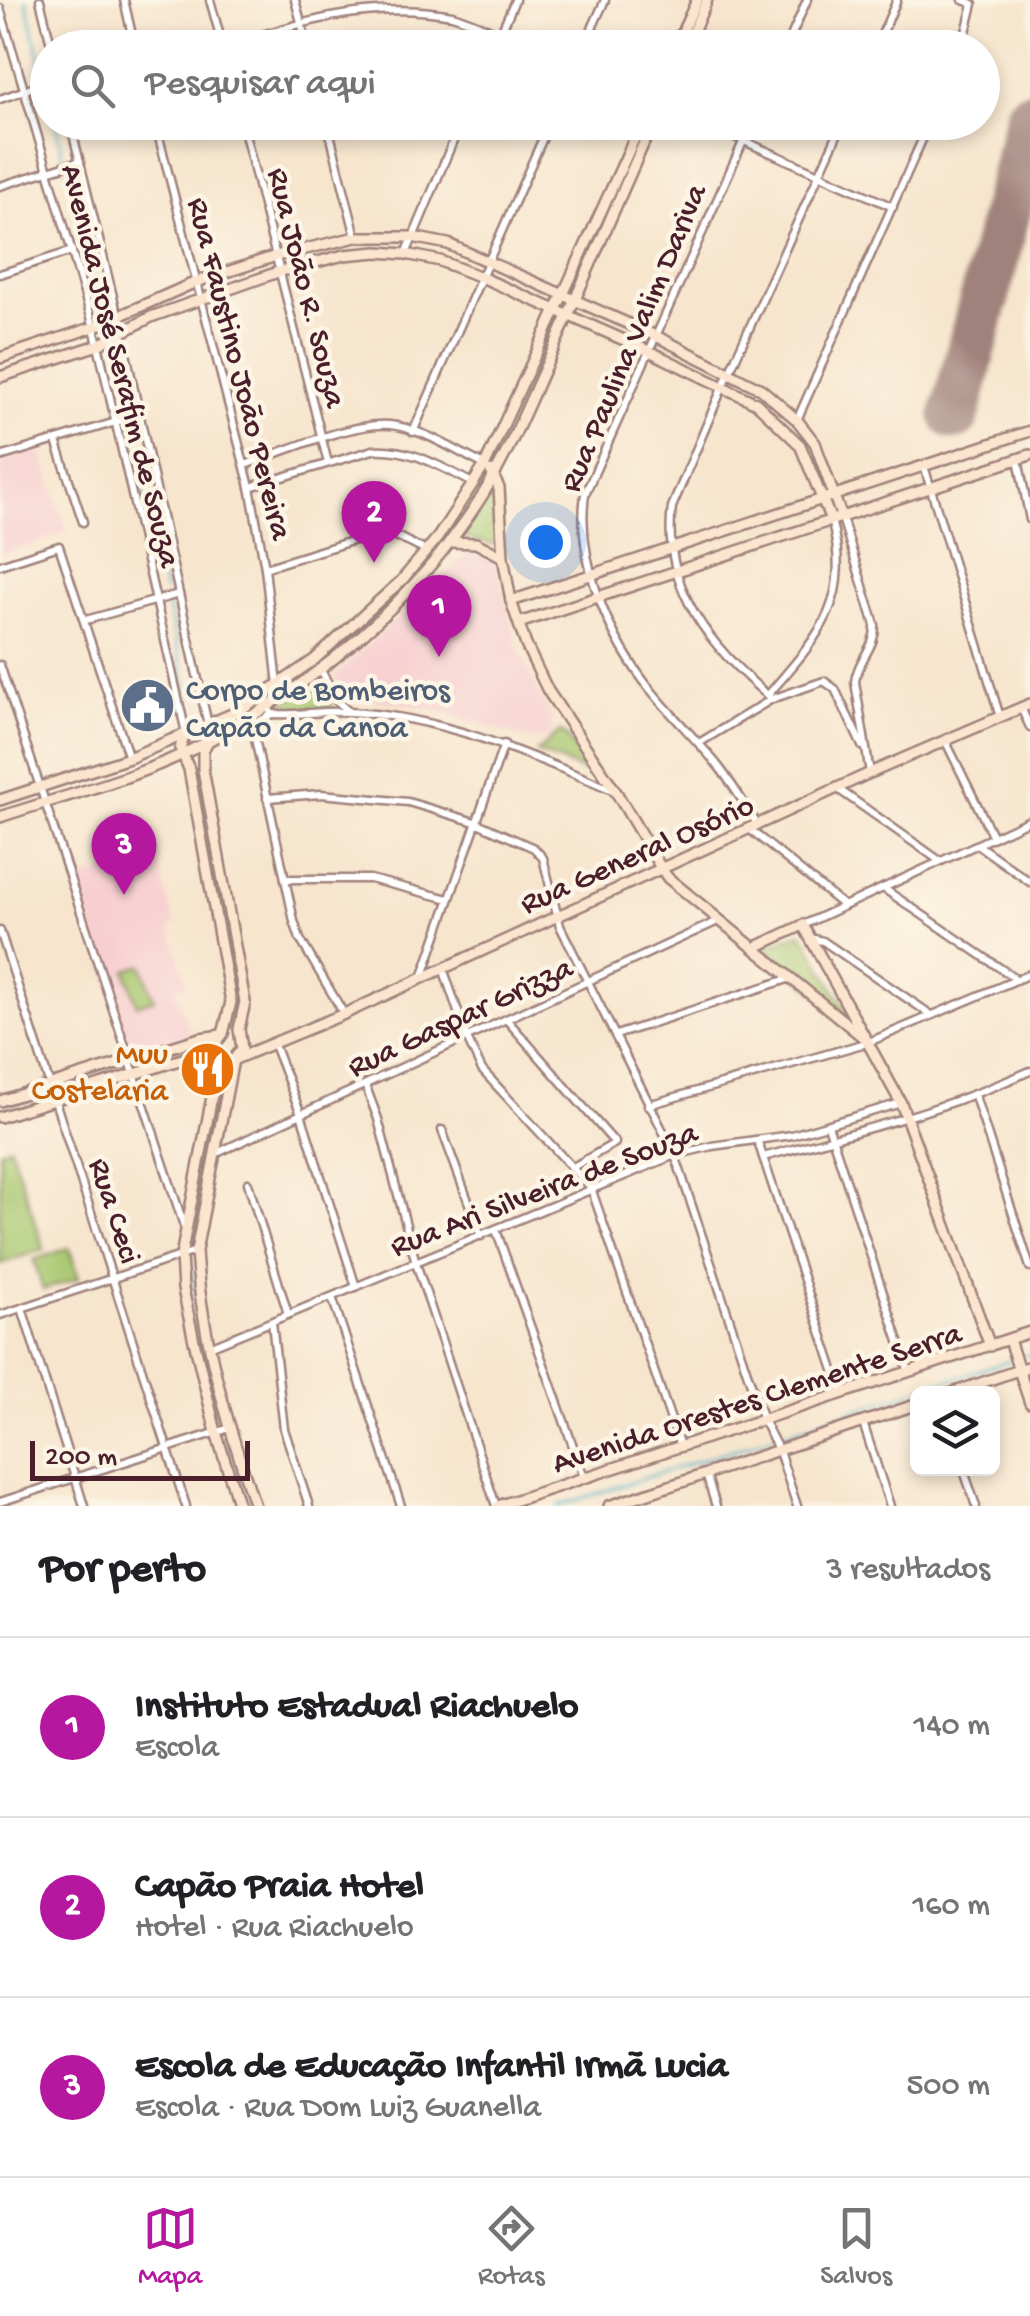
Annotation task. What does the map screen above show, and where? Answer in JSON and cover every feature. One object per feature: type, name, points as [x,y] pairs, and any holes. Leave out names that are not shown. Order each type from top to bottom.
[{"type":"main road","points":[[683,30],[696,0]]},
{"type":"main road","points":[[694,30],[708,0]]},
{"type":"main road","points":[[0,817],[183,753],[270,711],[398,601],[449,542],[494,474],[563,314],[564,296],[634,140]]},
{"type":"main road","points":[[0,800],[129,758],[239,712],[279,686],[358,622],[402,580],[485,466],[563,314],[575,300],[645,140]]},
{"type":"main road","points":[[0,358],[94,328],[196,282],[276,256],[356,237],[412,237],[448,244],[656,336],[761,389],[797,420],[815,444],[835,494],[837,519]]},
{"type":"main road","points":[[0,377],[98,345],[151,318],[278,272],[344,256],[406,254],[481,278],[649,351],[756,403],[803,451],[822,497],[837,519]]},
{"type":"main road","points":[[786,430],[797,420]]},
{"type":"main road","points":[[511,601],[1030,431]]},
{"type":"main road","points":[[803,451],[815,444]]},
{"type":"main road","points":[[519,623],[1030,456]]},
{"type":"main road","points":[[485,466],[494,474],[499,488],[503,557],[511,601],[548,691],[661,868],[668,878],[869,1042]]},
{"type":"main road","points":[[449,542],[476,543],[503,557]]},
{"type":"main road","name":"Rua General Osório","points":[[234,1059],[270,1047],[870,773],[1026,706]]},
{"type":"main road","points":[[209,726],[212,731],[203,750],[203,769],[244,1002],[241,1042],[234,1059],[196,1251],[204,1313],[230,1428],[255,1506]]},
{"type":"main road","points":[[184,737],[180,745],[189,768],[231,1002],[223,1034],[215,1044],[219,1056],[181,1256],[184,1289],[216,1432],[239,1506]]},
{"type":"main road","points":[[117,762],[121,777]]},
{"type":"main road","points":[[92,770],[96,785]]},
{"type":"main road","points":[[18,794],[23,809]]},
{"type":"main road","points":[[756,947],[802,925],[810,938],[901,1104],[990,1346]]},
{"type":"main road","points":[[0,1101],[200,1038],[230,1033],[241,1042],[270,1047]]},
{"type":"main road","points":[[0,1117],[201,1053],[234,1059]]},
{"type":"main road","name":"Avenida Orestes Clemente Serra","points":[[497,1506],[990,1346],[1011,1344],[1030,1332]]},
{"type":"main road","points":[[1011,1344],[1022,1366],[1030,1402]]},
{"type":"main road","name":"Avenida Orestes Clemente Serra","points":[[971,1386],[1022,1366]]},
{"type":"main road","name":"Avenida Orestes Clemente Serra","points":[[609,1506],[631,1503],[776,1446],[910,1407]]},
{"type":"street","points":[[40,0],[48,30]]},
{"type":"street","points":[[124,0],[131,30]]},
{"type":"street","points":[[210,0],[218,30]]},
{"type":"street","points":[[296,0],[303,30]]},
{"type":"street","points":[[502,30],[515,0]]},
{"type":"street","points":[[591,30],[605,0]]},
{"type":"street","points":[[794,30],[808,0]]},
{"type":"street","points":[[884,30],[898,0]]},
{"type":"street","points":[[963,0],[973,4],[966,30]]},
{"type":"street","points":[[275,30],[346,10],[396,3],[416,4],[490,30]]},
{"type":"street","name":"Avenida José Serafim de Souza","points":[[0,9],[30,109]]},
{"type":"street","points":[[0,100],[30,90]]},
{"type":"street","name":"Avenida José Serafim de Souza","points":[[39,140],[117,422],[186,730],[184,737]]},
{"type":"street","name":"Avenida José Serafim de Souza","points":[[74,140],[209,726]]},
{"type":"street","name":"Rua Faustino João Pereira","points":[[160,140],[250,486],[279,686]]},
{"type":"street","name":"Rua João R. Souza","points":[[247,140],[328,463]]},
{"type":"street","points":[[332,140],[356,237]]},
{"type":"street","points":[[406,254],[454,140]]},
{"type":"street","points":[[413,432],[542,140]]},
{"type":"street","points":[[770,697],[706,634],[674,570],[670,549],[672,507],[722,386],[834,140]]},
{"type":"street","points":[[797,420],[922,140]]},
{"type":"street","points":[[744,141],[893,207]]},
{"type":"street","name":"Rua Paulina Valim Dariva","points":[[744,141],[585,494],[583,539],[600,596],[624,650],[643,680],[722,770],[753,826],[844,906]]},
{"type":"street","points":[[0,186],[80,162]]},
{"type":"street","points":[[0,274],[72,250]]},
{"type":"street","points":[[0,457],[140,415]]},
{"type":"street","points":[[245,465],[322,438],[390,426],[413,432],[485,466]]},
{"type":"street","points":[[56,440],[83,522]]},
{"type":"street","points":[[250,486],[391,448],[410,452],[475,484]]},
{"type":"street","points":[[1018,460],[1030,520]]},
{"type":"street","points":[[924,466],[1000,716]]},
{"type":"street","points":[[770,697],[814,638],[833,602],[840,567],[837,519]]},
{"type":"street","points":[[837,519],[875,625],[874,641],[856,669],[855,682],[870,773]]},
{"type":"street","points":[[264,568],[377,533],[394,535],[426,551]]},
{"type":"street","points":[[0,565],[60,546],[129,758]]},
{"type":"street","points":[[86,620],[179,594]]},
{"type":"street","points":[[0,665],[186,1233]]},
{"type":"street","points":[[320,668],[337,701],[349,712]]},
{"type":"street","points":[[699,743],[770,697],[819,682],[830,683],[865,752]]},
{"type":"street","points":[[1026,706],[1030,727]]},
{"type":"street","points":[[344,1014],[300,939],[285,879],[253,729],[270,711],[349,712],[425,723],[504,744],[616,792]]},
{"type":"street","points":[[946,740],[993,837]]},
{"type":"street","points":[[422,978],[504,744]]},
{"type":"street","points":[[838,789],[940,861]]},
{"type":"street","points":[[267,798],[321,794],[426,806],[476,822],[534,848],[544,858],[557,915],[674,1155],[797,1506]]},
{"type":"street","points":[[802,925],[1030,820]]},
{"type":"street","points":[[977,844],[1030,882]]},
{"type":"street","points":[[285,879],[370,878],[448,899]]},
{"type":"street","points":[[883,888],[1018,980]]},
{"type":"street","name":"Rua Gaspar Grizza","points":[[218,1153],[721,920]]},
{"type":"street","name":"Rua Ceci","points":[[0,930],[186,1506]]},
{"type":"street","points":[[810,938],[823,941],[931,1015]]},
{"type":"street","points":[[443,968],[467,1038],[491,1082],[591,1188],[680,1446]]},
{"type":"street","points":[[648,1105],[869,1042],[1030,974]]},
{"type":"street","points":[[616,1035],[793,978]]},
{"type":"street","points":[[507,1020],[615,1144],[572,1166]]},
{"type":"street","points":[[270,1047],[301,1114],[356,1286]]},
{"type":"street","points":[[763,1157],[907,1118],[975,1096],[1030,1071]]},
{"type":"street","points":[[366,1086],[384,1138],[416,1263],[497,1506]]},
{"type":"street","points":[[975,1096],[1030,1267]]},
{"type":"street","name":"Rua Ari Silveira de Souza","points":[[212,1346],[674,1155],[712,1146],[758,1142],[901,1104]]},
{"type":"street","points":[[828,1125],[908,1372]]},
{"type":"street","points":[[442,1130],[481,1236]]},
{"type":"street","points":[[758,1142],[842,1394]]},
{"type":"street","points":[[248,1183],[288,1314]]},
{"type":"street","points":[[496,1229],[584,1478]]},
{"type":"street","points":[[0,1315],[196,1251]]},
{"type":"street","points":[[332,1297],[401,1506]]},
{"type":"street","points":[[22,1308],[84,1506]]},
{"type":"street","points":[[272,1322],[284,1429],[309,1506]]},
{"type":"street","points":[[863,1422],[890,1506]]},
{"type":"street","points":[[0,1502],[230,1428]]},
{"type":"street","points":[[706,1474],[716,1506]]},
{"type":"street","points":[[967,1476],[976,1506]]},
{"type":"shaded area","points":[[40,449],[67,532],[0,555],[0,461]]},
{"type":"shaded area","points":[[468,553],[482,553],[492,560],[500,576],[517,646],[552,720],[551,737],[525,738],[435,709],[346,696],[334,676]]},
{"type":"shaded area","points":[[156,854],[175,925],[170,927],[187,984],[175,988],[190,1034],[131,1054],[76,881]]},
{"type":"green space","points":[[484,499],[496,502],[498,543],[494,545],[467,539],[463,532]]},
{"type":"green space","points":[[444,591],[470,618],[454,633],[428,605]]},
{"type":"green space","points":[[319,677],[333,704],[331,708],[283,708],[283,705]]},
{"type":"green space","points":[[560,732],[565,734],[593,775],[537,752]]},
{"type":"green space","points":[[802,932],[854,1024],[763,948]]},
{"type":"green space","points":[[142,965],[154,999],[137,1005],[126,970]]},
{"type":"green space","points":[[10,1146],[44,1249],[0,1264],[0,1150]]},
{"type":"green space","points":[[69,1248],[79,1278],[43,1290],[34,1260]]},
{"type":"waterway","points":[[26,0],[33,30]]},
{"type":"waterway","points":[[59,140],[64,160]]},
{"type":"waterway","points":[[67,171],[101,317]]},
{"type":"waterway","points":[[110,348],[125,413]]},
{"type":"waterway","points":[[128,425],[165,591]]},
{"type":"waterway","points":[[167,603],[189,697]]},
{"type":"waterway","points":[[198,786],[236,999],[233,1026]]},
{"type":"waterway","points":[[192,1246],[223,1070]]},
{"type":"waterway","points":[[189,1258],[204,1349],[222,1423]]},
{"type":"waterway","points":[[558,1506],[1030,1354]]},
{"type":"waterway","points":[[225,1434],[249,1506]]},
{"type":"runway","points":[[955,415],[1030,116]]},
{"type":"place","name":"Capão Praia Hotel","points":[[374,563]]},
{"type":"place","name":"Instituto Estadual Riachuelo","points":[[439,657]]},
{"type":"place","name":"Corpo de Bombeiros Capão da Canoa","points":[[147,706]]},
{"type":"place","name":"Escola de Educação Infantil Irmã Lucia","points":[[124,895]]},
{"type":"place","name":"Muu Costelaria","points":[[207,1069]]}]
